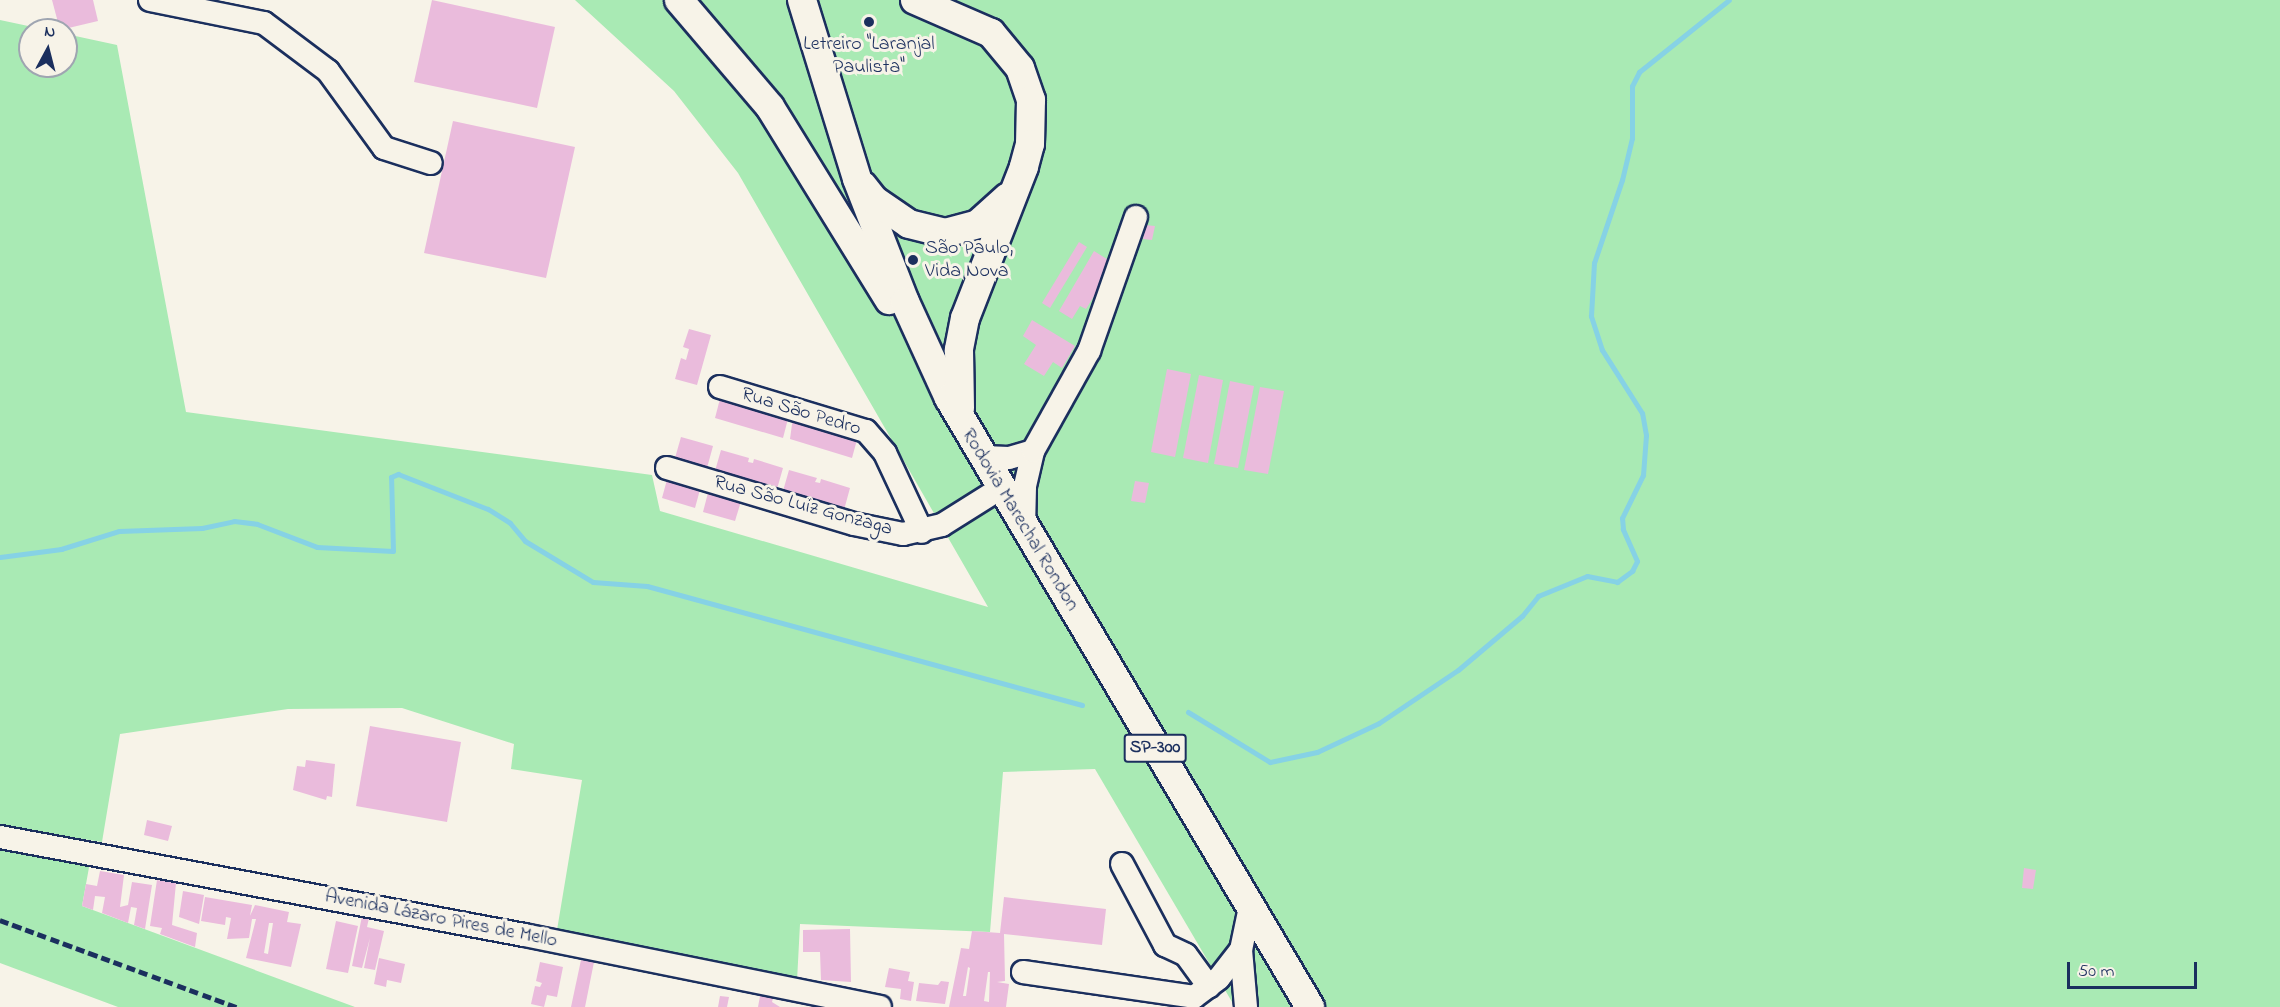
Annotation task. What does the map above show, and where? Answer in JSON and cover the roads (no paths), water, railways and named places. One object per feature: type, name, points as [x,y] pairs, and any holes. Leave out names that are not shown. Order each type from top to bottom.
[{"type":"main road","points":[[679,0],[770,107],[955,408]]},
{"type":"main road","name":"Rodovia Marechal Rondon","points":[[802,0],[857,179],[905,302],[955,408],[1024,529],[1310,1007]]},
{"type":"main road","points":[[915,0],[955,14],[991,33],[1020,68],[1033,118],[1030,144],[964,318],[955,408]]},
{"type":"main road","points":[[857,179],[874,200],[909,224],[945,233],[978,224],[1011,193]]},
{"type":"street","points":[[150,0],[264,23],[328,70],[384,148],[431,163]]},
{"type":"street","points":[[1024,529],[1025,486],[1033,451],[1089,351],[1136,217]]},
{"type":"street","name":"Rua São Pedro","points":[[720,387],[866,431],[878,442],[922,532]]},
{"type":"street","points":[[983,457],[1009,458],[1033,451]]},
{"type":"street","name":"Rua São Luiz Gonzaga","points":[[667,468],[876,530],[922,532],[942,525],[1001,488]]},
{"type":"street","name":"Avenida Lázaro Pires de Mello","points":[[0,837],[524,935],[880,1007]]},
{"type":"street","points":[[1122,864],[1165,945],[1186,955],[1209,987]]},
{"type":"street","points":[[1246,1007],[1241,950],[1250,908]]},
{"type":"street","points":[[1023,972],[1185,998],[1194,997],[1209,987],[1241,950]]},
{"type":"waterway","points":[[1188,712],[1270,762],[1317,752],[1379,723],[1458,670],[1522,616],[1538,596],[1587,576],[1617,582],[1632,571],[1637,561],[1623,529],[1622,518],[1643,475],[1646,435],[1642,413],[1602,350],[1591,316],[1594,263],[1622,180],[1632,138],[1632,86],[1639,72],[1729,0]]},
{"type":"waterway","points":[[0,557],[61,549],[119,531],[202,528],[234,521],[257,524],[317,547],[393,551],[391,477],[398,474],[488,509],[510,523],[525,541],[593,582],[647,586],[1082,705]]},
{"type":"railway","points":[[0,920],[236,1007]]},
{"type":"place","name":"Letreiro \"Laranjal Paulista\"","points":[[869,22]]},
{"type":"place","name":"São Paulo, Vida Nova","points":[[913,260]]}]
